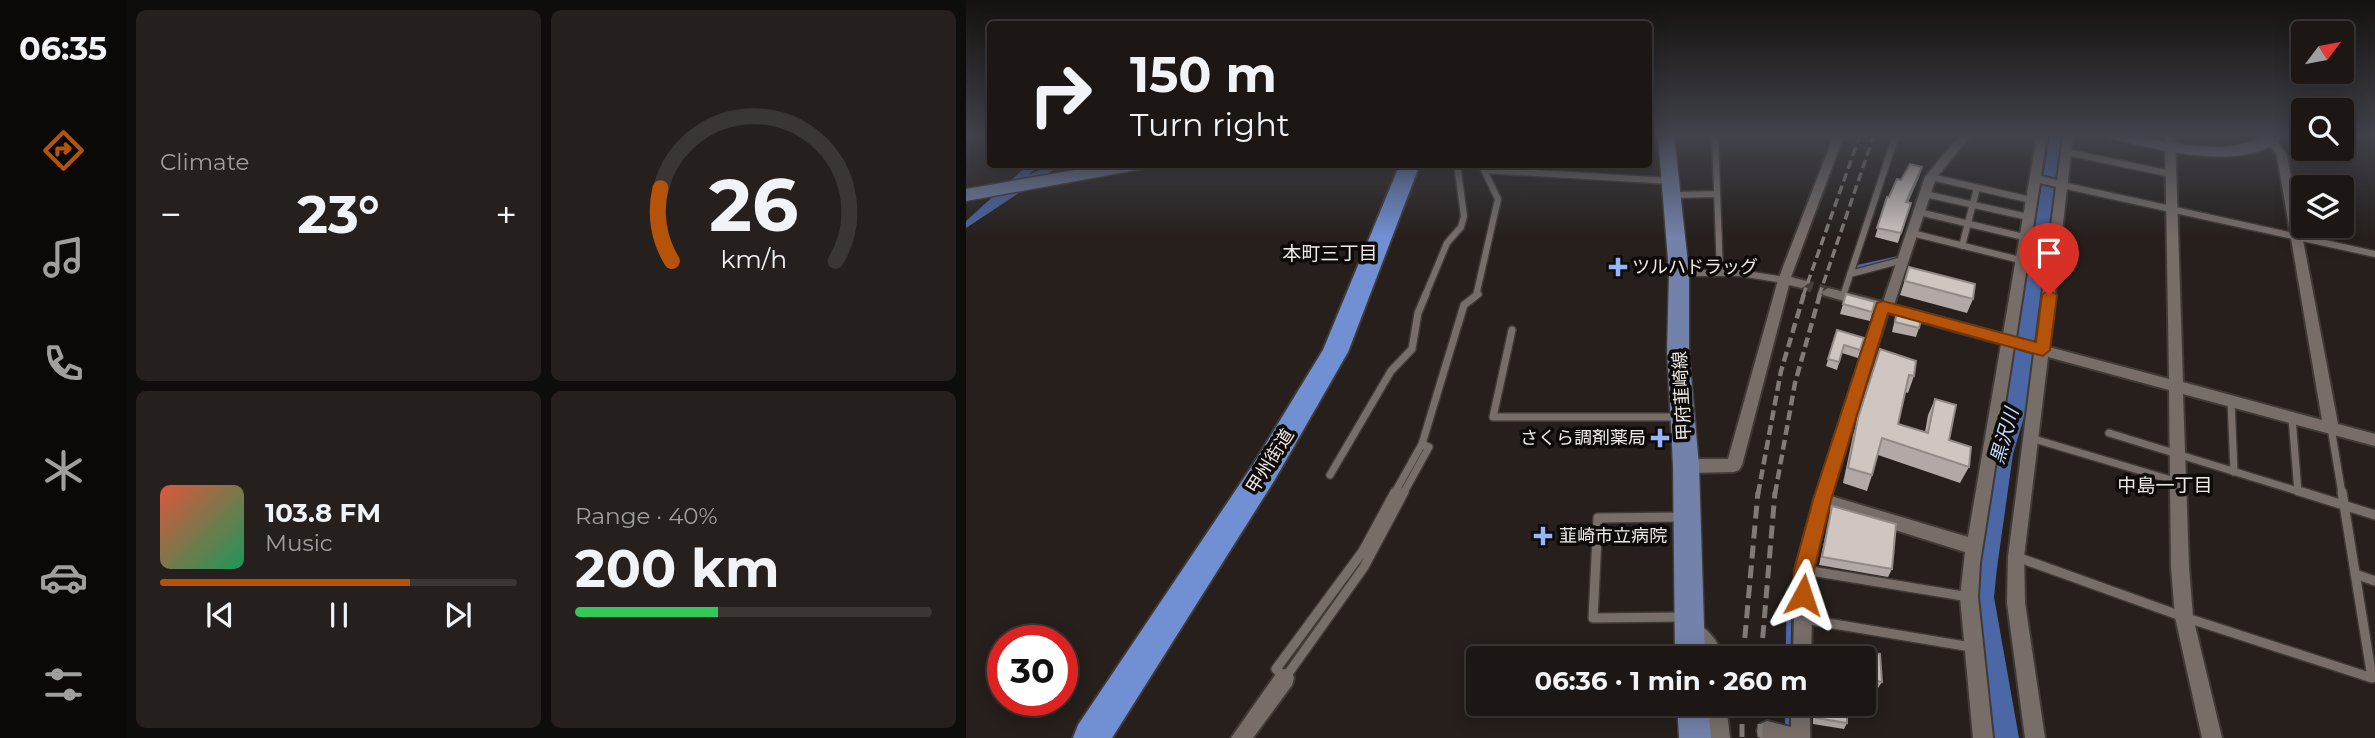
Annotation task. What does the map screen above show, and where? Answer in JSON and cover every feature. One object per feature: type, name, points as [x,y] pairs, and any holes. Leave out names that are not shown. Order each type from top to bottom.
[{"type":"highway","name":"甲州街道","points":[[1091,738],[1325,371],[1350,321],[1408,169]]},
{"type":"main road","points":[[966,195],[1111,169]]},
{"type":"main road","name":"甲府韮崎線","points":[[1669,169],[1679,273],[1678,352],[1686,466],[1689,646]]},
{"type":"street","points":[[1686,466],[1734,465],[1784,280],[1826,169]]},
{"type":"street","points":[[1802,646],[1804,570],[1822,500],[1885,307],[1931,177],[1937,169]]},
{"type":"street","points":[[1983,738],[1969,597],[1974,547],[2036,169]]},
{"type":"street","points":[[2035,738],[2016,603],[2016,557],[2064,169]]},
{"type":"street","points":[[2171,169],[2184,617],[2212,738]]},
{"type":"street","points":[[2284,169],[2291,207]]},
{"type":"street","points":[[2035,178],[2062,184]]},
{"type":"street","points":[[2297,238],[2331,428]]},
{"type":"street","points":[[1784,280],[1802,284]]},
{"type":"street","points":[[1828,292],[2375,440]]},
{"type":"street","points":[[1822,500],[1974,547]]},
{"type":"street","points":[[1688,622],[1709,646]]},
{"type":"street","points":[[1241,738],[1285,678]]},
{"type":"street","points":[[1767,731],[1799,738],[1800,716]]},
{"type":"lane","points":[[1330,475],[1391,371],[1412,348],[1418,313],[1447,243],[1461,227],[1464,216],[1458,169]]},
{"type":"lane","points":[[1285,678],[1364,567],[1429,447],[1422,444],[1464,305],[1478,295],[1498,199],[1484,169]]},
{"type":"lane","points":[[1505,169],[1717,194]]},
{"type":"lane","points":[[1716,169],[1720,273]]},
{"type":"lane","points":[[1843,296],[1885,169]]},
{"type":"lane","points":[[2149,169],[2171,174]]},
{"type":"lane","points":[[1931,177],[2031,200]]},
{"type":"lane","points":[[2062,184],[2291,236]]},
{"type":"lane","points":[[1962,246],[1978,188]]},
{"type":"lane","points":[[1925,194],[2028,217]]},
{"type":"lane","points":[[1919,212],[2024,237]]},
{"type":"lane","points":[[1912,233],[2020,260]]},
{"type":"lane","points":[[2302,238],[2375,254]]},
{"type":"lane","points":[[1850,274],[1903,260]]},
{"type":"lane","points":[[1679,273],[1720,273],[1784,280]]},
{"type":"lane","points":[[1511,330],[1493,417],[1682,417]]},
{"type":"lane","points":[[2231,401],[2234,472]]},
{"type":"lane","points":[[2292,418],[2298,492]]},
{"type":"lane","points":[[2016,557],[2373,683],[2371,650],[2355,574],[2331,428]]},
{"type":"lane","points":[[2109,433],[2375,514]]},
{"type":"lane","points":[[2031,438],[2179,482]]},
{"type":"lane","points":[[1687,517],[1598,518],[1593,618],[1688,622]]},
{"type":"lane","points":[[1804,570],[1969,597]]},
{"type":"lane","points":[[2355,574],[2375,580]]},
{"type":"lane","points":[[1803,619],[1974,647]]},
{"type":"water","points":[[1023,169],[1035,169],[1028,175],[1041,169],[1054,169],[966,228],[966,221]]},
{"type":"building","points":[[1907,169],[1921,169],[1906,202],[1911,203],[1901,233],[1877,228],[1887,197],[1897,179],[1901,180]]},
{"type":"building","points":[[1909,267],[1975,284],[1973,299],[1905,281]]},
{"type":"building","points":[[1846,294],[1875,302],[1872,312],[1843,304]]},
{"type":"building","points":[[1897,310],[1922,316],[1919,328],[1895,322]]},
{"type":"building","points":[[1837,330],[1864,338],[1860,350],[1844,345],[1839,362],[1828,359]]},
{"type":"building","points":[[1880,349],[1916,361],[1914,376],[1909,375],[1898,424],[1928,433],[1935,399],[1956,405],[1949,440],[1971,447],[1969,467],[1882,438],[1872,475],[1848,468],[1858,418]]},
{"type":"building","points":[[1832,506],[1896,524],[1892,569],[1822,557]]},
{"type":"building","points":[[1876,654],[1880,654],[1882,682],[1876,681]]},
{"type":"building","points":[[1847,716],[1847,723],[1816,718]]},
{"type":"waterway","name":"黒沢川","points":[[1999,738],[1977,597],[1987,511],[1998,454],[2024,372],[2055,169]]},
{"type":"waterway","points":[[1852,268],[1897,258]]},
{"type":"waterway","points":[[1788,646],[1789,612]]},
{"type":"waterway","points":[[1787,716],[1788,738]]},
{"type":"tunnel","points":[[1802,284],[1828,292]]},
{"type":"railway","points":[[1803,296],[1848,169]]},
{"type":"railway","points":[[1819,296],[1862,169]]},
{"type":"railway","points":[[1758,494],[1781,371],[1804,294]]},
{"type":"railway","points":[[1775,494],[1795,383],[1820,294]]},
{"type":"railway","points":[[1744,646],[1758,492]]},
{"type":"railway","points":[[1762,646],[1775,492]]},
{"type":"railway","points":[[1742,716],[1742,738]]},
{"type":"railway","points":[[1760,716],[1760,738]]},
{"type":"place","name":"ツルハドラッグ","points":[[1618,267]]},
{"type":"place","name":"さくら調剤薬局","points":[[1660,438]]},
{"type":"place","name":"韮崎市立病院","points":[[1543,536]]},
{"type":"district","name":"本町三丁目","points":[[1330,253]]},
{"type":"district","name":"中島一丁目","points":[[2165,485]]},
{"type":"route","points":[[1803,595],[1804,570],[1822,500],[1883,307],[2043,350],[2049,295]]}]
